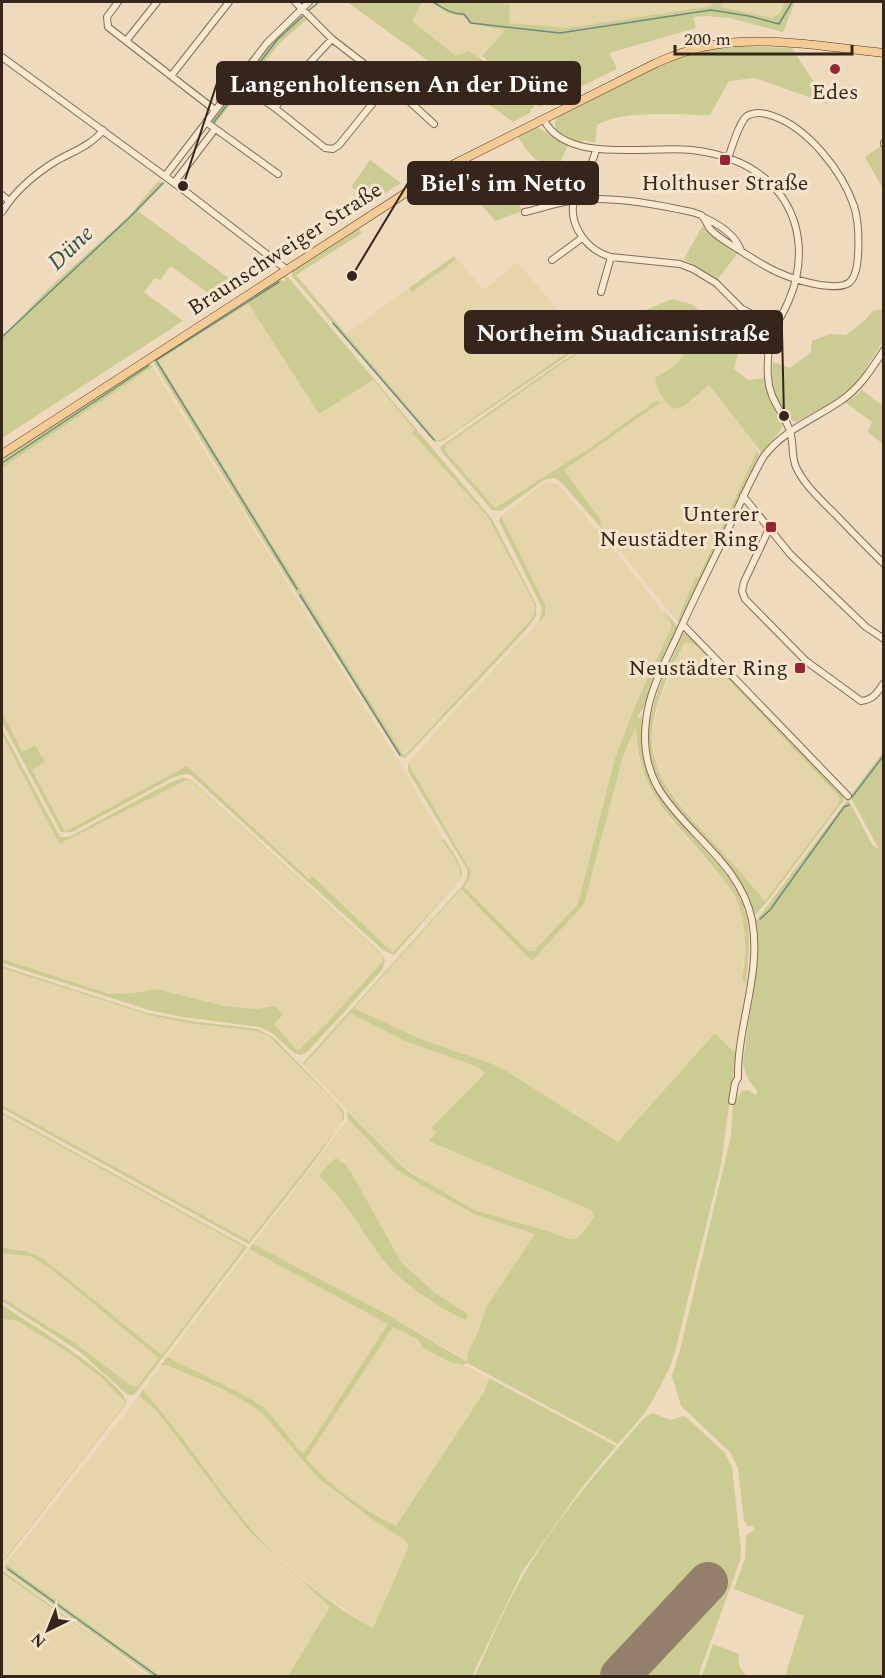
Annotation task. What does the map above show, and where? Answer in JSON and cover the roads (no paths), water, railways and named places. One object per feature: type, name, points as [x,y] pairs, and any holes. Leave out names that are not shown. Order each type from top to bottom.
[{"type":"main road","name":"Braunschweiger Straße","points":[[2,454],[438,173],[656,63],[705,46],[754,42],[840,48],[883,54]]},
{"type":"street","points":[[118,2],[107,17],[106,24],[215,110]]},
{"type":"street","points":[[126,41],[157,2]]},
{"type":"street","points":[[171,76],[229,2]]},
{"type":"street","points":[[295,2],[332,39],[389,83],[434,124]]},
{"type":"street","points":[[165,176],[267,43],[309,2]]},
{"type":"street","points":[[275,108],[298,76],[332,39]]},
{"type":"street","points":[[2,57],[283,264],[286,269]]},
{"type":"street","points":[[262,99],[326,148],[333,149],[339,145],[389,83]]},
{"type":"street","points":[[525,212],[574,201],[625,201],[692,212],[705,218],[709,229],[772,271],[795,280],[837,288],[853,279],[857,264],[858,228],[853,205],[849,194],[808,136],[788,122],[768,114],[754,113],[744,119],[728,158]]},
{"type":"street","points":[[544,120],[552,132],[567,141],[596,149],[690,150],[728,158],[760,174],[777,190],[789,208],[799,240],[800,258],[789,302],[775,326],[770,342],[768,379],[772,399],[790,430],[794,463],[803,481],[884,564]]},
{"type":"street","points":[[206,122],[278,174]]},
{"type":"street","points":[[174,183],[215,129]]},
{"type":"street","points":[[2,212],[9,201],[39,172],[96,138],[103,130]]},
{"type":"street","points":[[596,149],[593,165],[577,191],[574,201],[575,221],[582,238],[594,250],[611,257],[680,264],[693,268],[716,283],[742,309],[775,326]]},
{"type":"street","points":[[2,195],[9,201]]},
{"type":"street","points":[[552,260],[582,238]]},
{"type":"street","points":[[601,292],[611,257]]},
{"type":"street","points":[[732,1101],[738,1078],[753,958],[753,930],[750,913],[740,888],[728,870],[676,812],[659,789],[648,764],[645,744],[646,720],[650,701],[683,625],[764,456],[771,446],[790,430],[841,401],[858,387],[884,350]]},
{"type":"street","points":[[743,496],[799,562],[866,627],[884,639]]},
{"type":"street","points":[[769,529],[744,582],[742,591],[745,599],[806,661],[861,701],[875,696],[884,683]]},
{"type":"street","points":[[683,625],[848,796]]},
{"type":"waterway","name":"Düne","points":[[308,11],[319,2]]},
{"type":"waterway","name":"Düne","points":[[433,2],[451,12],[464,14],[471,23],[560,33],[711,10],[779,24],[792,2]]},
{"type":"waterway","name":"Düne","points":[[214,122],[277,40],[303,16]]},
{"type":"waterway","name":"Düne","points":[[2,337],[163,183]]},
{"type":"waterway","points":[[279,282],[156,360],[297,589]]},
{"type":"waterway","points":[[333,323],[434,440]]},
{"type":"waterway","points":[[2,463],[148,366]]},
{"type":"waterway","points":[[300,595],[400,755]]},
{"type":"waterway","points":[[852,797],[884,755]]},
{"type":"waterway","points":[[760,919],[770,910],[844,807],[849,805]]},
{"type":"waterway","points":[[8,1569],[157,1676]]},
{"type":"place","name":"Edes","points":[[835,69]]},
{"type":"place","name":"Holthuser Straße","points":[[725,160]]},
{"type":"place","name":"Langenholtensen An der Düne","points":[[183,186]]},
{"type":"place","name":"Biel's im Netto","points":[[352,276]]},
{"type":"place","name":"Northeim Suadicanistraße","points":[[784,416]]},
{"type":"place","name":"Unterer Neustädter Ring","points":[[771,527]]},
{"type":"place","name":"Neustädter Ring","points":[[800,668]]}]
